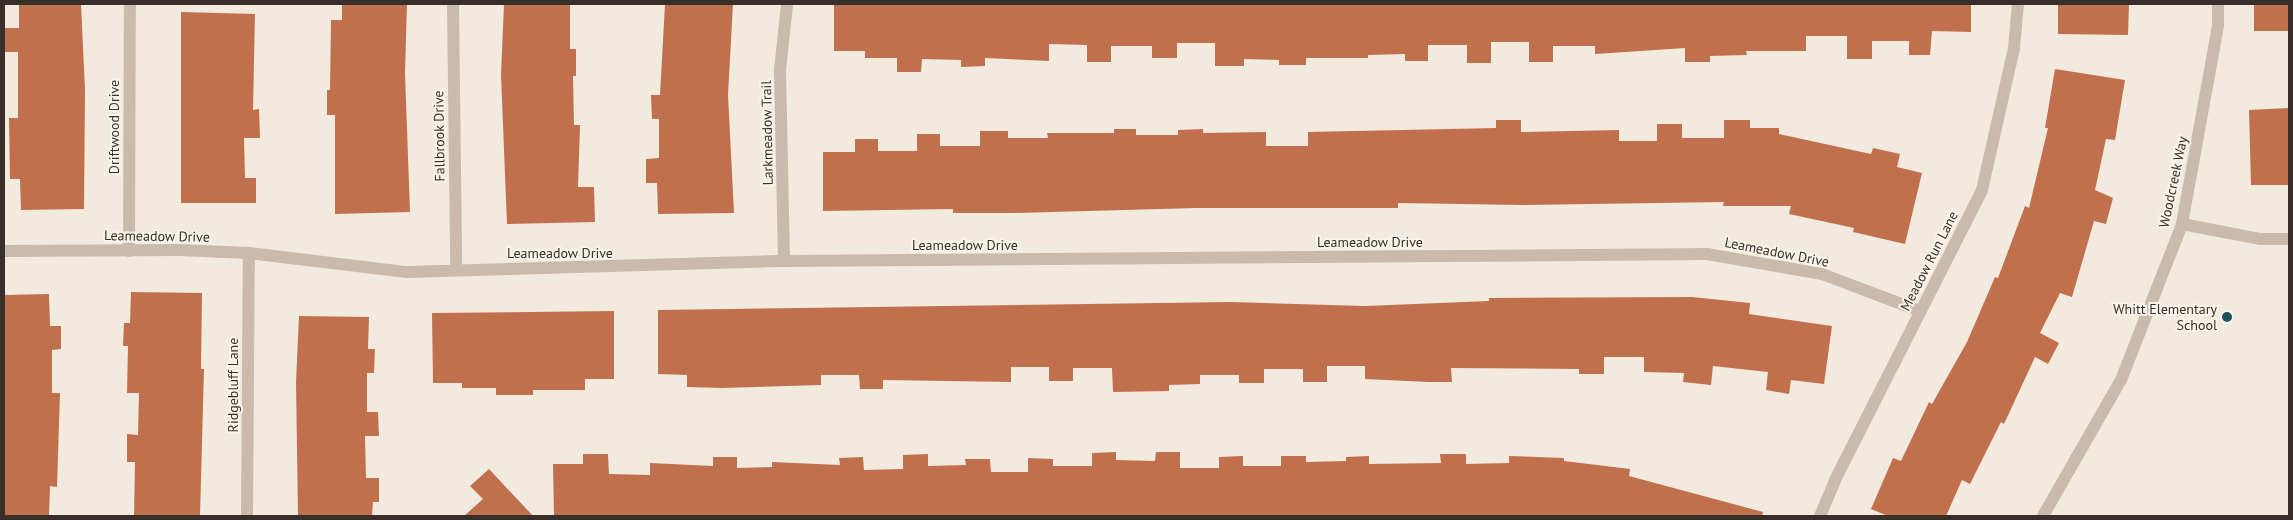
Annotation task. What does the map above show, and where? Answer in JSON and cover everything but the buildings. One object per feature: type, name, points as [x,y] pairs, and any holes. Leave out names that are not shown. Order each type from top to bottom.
[{"type":"street","name":"Driftwood Drive","points":[[129,251],[130,4]]},
{"type":"street","name":"Fallbrook Drive","points":[[453,4],[456,268]]},
{"type":"street","name":"Larkmeadow Trail","points":[[784,261],[780,70],[787,4]]},
{"type":"street","name":"Meadow Run Lane","points":[[1820,516],[1834,480],[1982,190],[2014,48],[2018,4]]},
{"type":"street","name":"Woodcreek Way","points":[[2043,516],[2121,380],[2182,224],[2218,25],[2218,4]]},
{"type":"street","points":[[2182,224],[2260,239],[2289,239]]},
{"type":"street","name":"Leameadow Drive","points":[[4,251],[249,253],[407,272],[456,268],[784,261],[1707,254],[1822,274],[1920,311]]},
{"type":"street","name":"Ridgebluff Lane","points":[[247,516],[249,253]]},
{"type":"place","name":"Whitt Elementary School","points":[[2227,317]]}]
